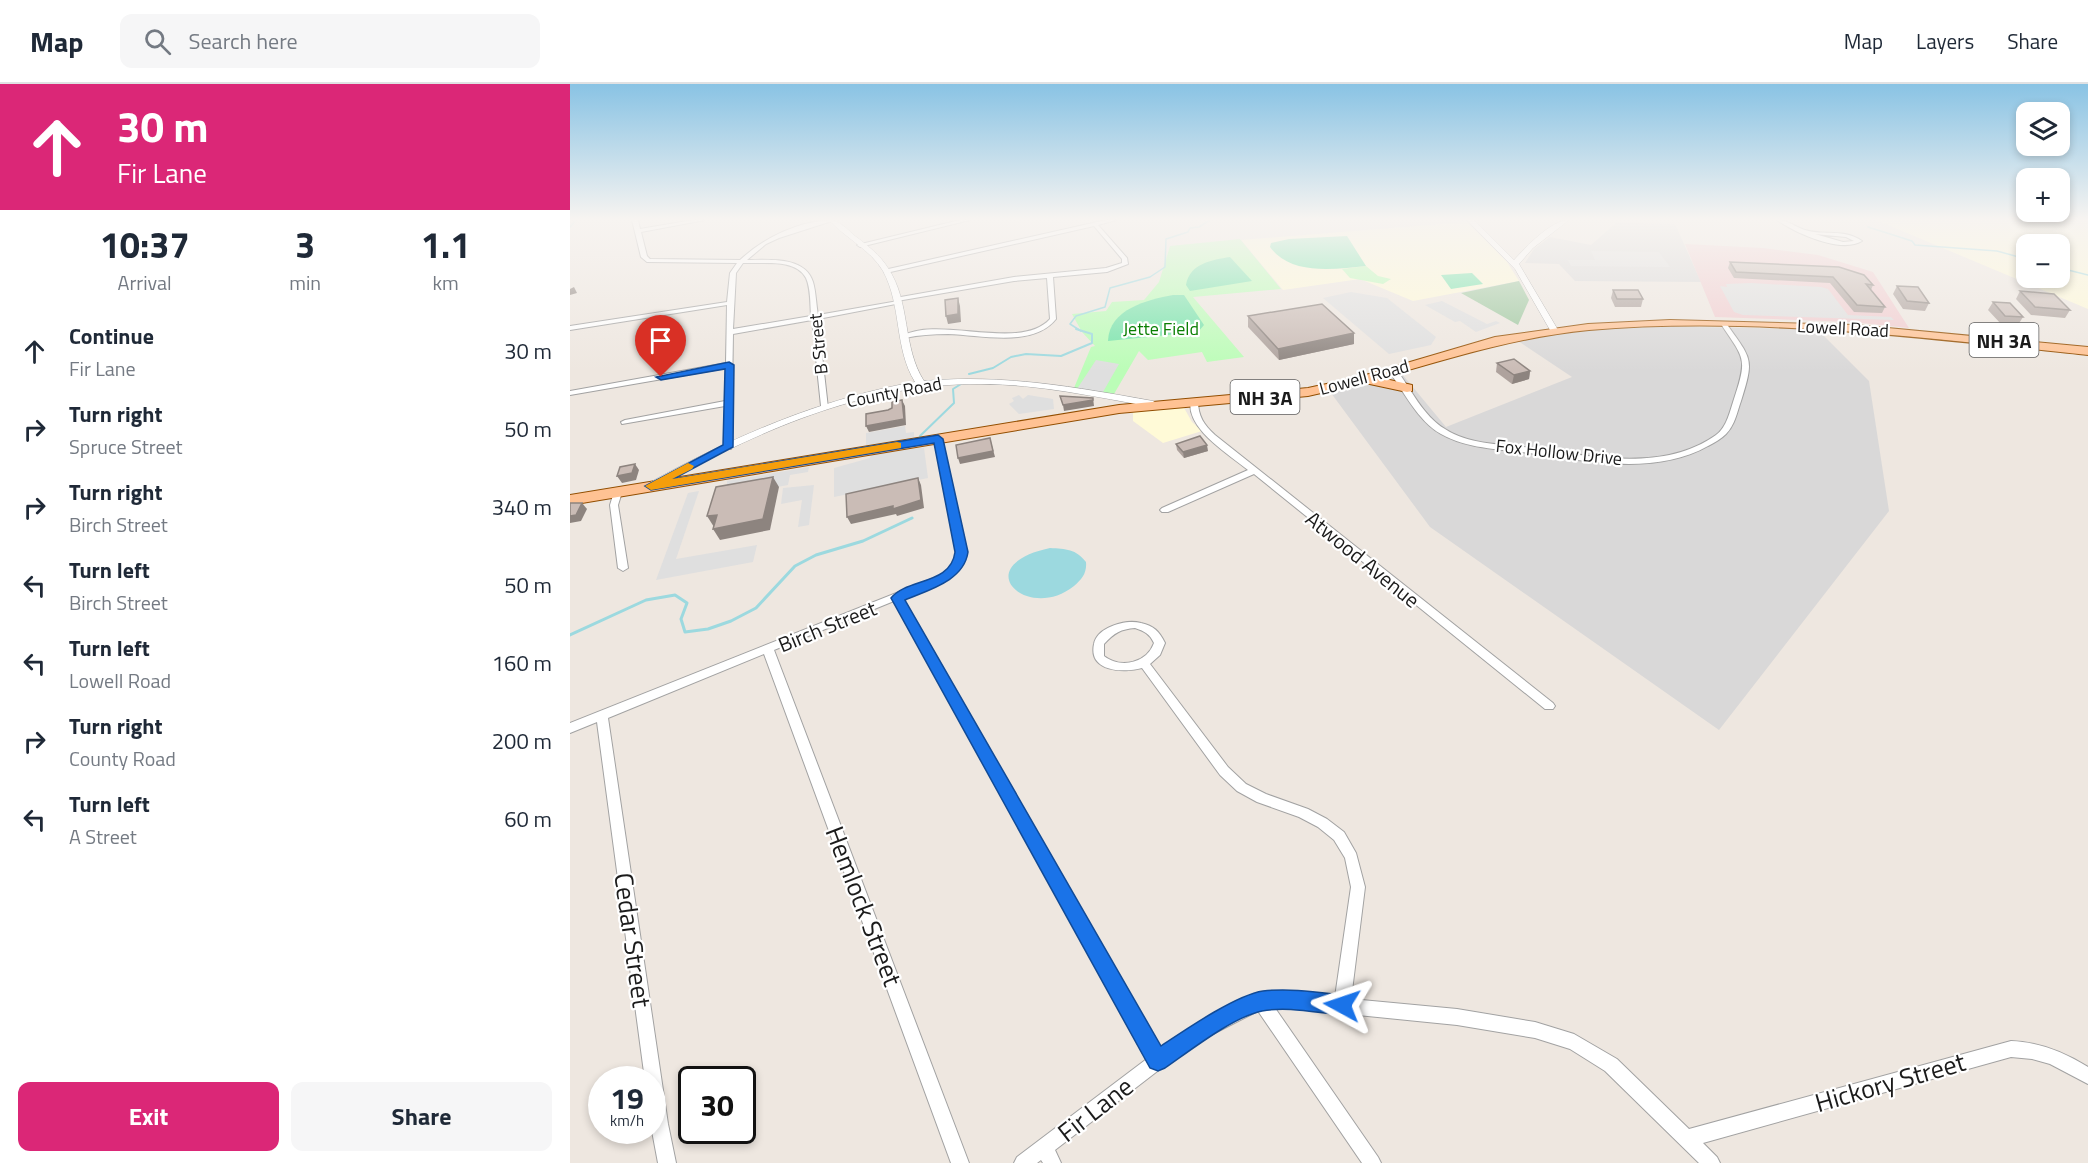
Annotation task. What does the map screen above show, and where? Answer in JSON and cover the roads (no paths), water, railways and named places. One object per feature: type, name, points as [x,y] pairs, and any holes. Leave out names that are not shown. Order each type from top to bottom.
[{"type":"main road","name":"Lowell Road","points":[[570,500],[1153,404],[1283,395],[1362,380],[1484,343],[1554,330],[1637,324],[1869,328],[2088,351]]},
{"type":"main road","points":[[1362,380],[1390,383],[1407,388]]},
{"type":"street","points":[[728,447],[730,303],[733,273],[735,270]]},
{"type":"street","name":"B Street","points":[[803,270],[810,279],[825,406]]},
{"type":"street","points":[[730,332],[898,301],[1050,276],[1104,270]]},
{"type":"street","points":[[1519,270],[1554,330]]},
{"type":"street","points":[[886,271],[898,301],[911,369],[921,384]]},
{"type":"street","points":[[905,336],[939,332],[1002,336],[1043,329],[1053,320],[1050,276]]},
{"type":"street","points":[[570,328],[730,303]]},
{"type":"street","name":"Fox Hollow Drive","points":[[1393,371],[1437,427],[1469,441],[1580,458],[1652,459],[1701,447],[1727,429],[1747,367],[1747,359],[1729,324]]},
{"type":"street","points":[[570,393],[729,365]]},
{"type":"street","name":"County Road","points":[[651,486],[728,447],[825,406],[921,384],[999,382],[1153,404]]},
{"type":"street","name":"Atwood Avenue","points":[[1194,401],[1193,412],[1198,423],[1253,471],[1549,706]]},
{"type":"street","points":[[625,422],[729,403]]},
{"type":"street","name":"Birch Street","points":[[570,728],[947,576],[961,560],[962,552],[938,439]]},
{"type":"street","points":[[1165,510],[1253,471]]},
{"type":"street","points":[[618,492],[614,505],[623,568]]},
{"type":"street","points":[[897,598],[1158,1060]]},
{"type":"street","points":[[1134,624],[1145,626],[1157,634],[1159,643],[1156,652],[1143,663],[1124,668],[1112,666],[1099,657],[1099,643],[1105,635],[1116,628],[1134,624]]},
{"type":"street","name":"Hemlock Street","points":[[768,650],[960,1163]]},
{"type":"street","points":[[1143,663],[1233,780],[1258,796],[1319,820],[1344,845],[1356,872],[1358,887],[1342,1005]]},
{"type":"street","name":"Cedar Street","points":[[602,716],[659,1124],[668,1163]]},
{"type":"street","points":[[1261,1001],[1288,1000],[1457,1017],[1535,1030],[1574,1042],[1611,1065],[1711,1163]]},
{"type":"street","points":[[1261,1001],[1372,1163]]},
{"type":"street","name":"Fir Lane","points":[[1023,1163],[1048,1155],[1158,1060],[1216,1022],[1261,1001]]},
{"type":"street","name":"Hickory Street","points":[[1688,1138],[2011,1049],[2030,1049],[2052,1055],[2088,1076]]},
{"type":"water","points":[[1050,548],[1070,550],[1086,562],[1086,569],[1079,581],[1056,596],[1039,598],[1024,595],[1013,588],[1009,578],[1012,567],[1025,556]]},
{"type":"waterway","points":[[1080,330],[1070,324],[1076,316],[1105,307],[1110,288],[1150,277],[1160,270]]},
{"type":"waterway","points":[[2070,270],[2088,275]]},
{"type":"waterway","points":[[969,374],[993,368],[1011,357],[1026,354],[1061,356],[1092,343],[1092,334],[1080,330]]},
{"type":"waterway","points":[[920,436],[954,403],[953,389],[961,384]]},
{"type":"waterway","points":[[570,635],[646,600],[675,595],[687,603],[681,619],[685,632],[708,629],[731,621],[756,608],[795,566],[816,555],[863,541],[912,518]]},
{"type":"park label","name":"Jette Field","points":[[1161,328]]}]
